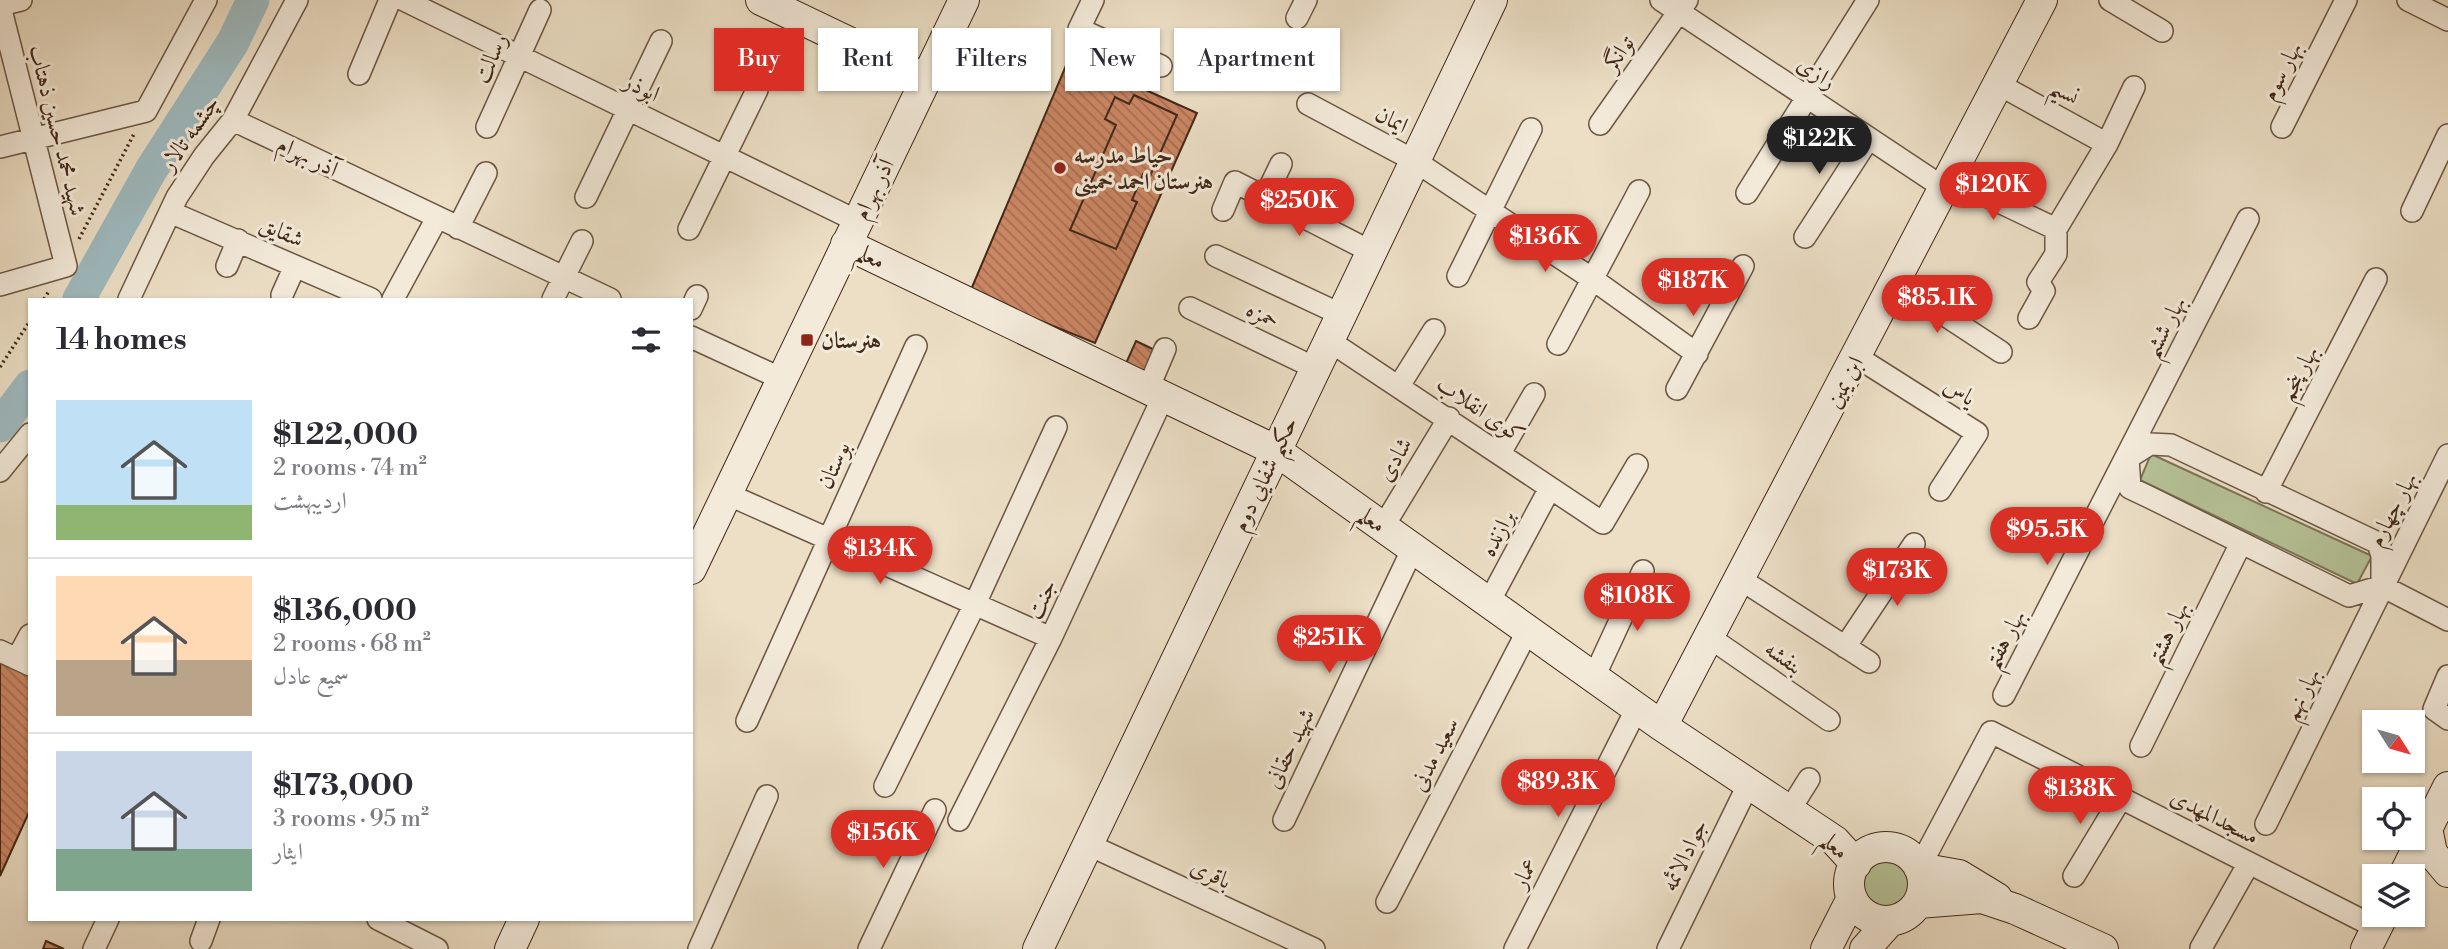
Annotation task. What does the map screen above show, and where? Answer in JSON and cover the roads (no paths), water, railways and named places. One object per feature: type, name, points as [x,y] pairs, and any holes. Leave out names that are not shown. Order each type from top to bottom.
[{"type":"street","points":[[0,6],[21,0]]},
{"type":"street","points":[[0,147],[146,111],[206,0]]},
{"type":"street","name":"چشمه تالار","points":[[129,298],[170,212],[204,156],[233,120],[297,0]]},
{"type":"street","points":[[359,74],[390,0]]},
{"type":"street","name":"ابوذر","points":[[404,0],[726,158],[852,233]]},
{"type":"street","points":[[761,0],[801,8],[926,79]]},
{"type":"street","name":"آذر بهرام","points":[[693,563],[964,0]]},
{"type":"street","points":[[1093,0],[1079,29],[1161,66]]},
{"type":"street","name":"حکیم شفایی دوم","points":[[1038,949],[1492,0]]},
{"type":"street","name":"رازی","points":[[1661,0],[1683,6],[1808,98],[1946,183]]},
{"type":"street","points":[[1747,192],[1868,0]]},
{"type":"street","name":"ابن یمین","points":[[1662,726],[2042,0]]},
{"type":"street","points":[[2110,0],[2162,31]]},
{"type":"street","name":"بهار سوم","points":[[2282,127],[2346,0]]},
{"type":"street","points":[[2408,0],[2448,20]]},
{"type":"street","name":"شهید محمد حسین ذهتاب","points":[[0,6],[66,266],[0,285]]},
{"type":"street","name":"توانگر","points":[[1600,124],[1683,6]]},
{"type":"street","name":"رسالت","points":[[487,127],[540,10]]},
{"type":"street","points":[[586,197],[661,41]]},
{"type":"street","name":"نسیم","points":[[1998,84],[2107,144]]},
{"type":"street","points":[[2028,318],[2044,291],[2038,282],[2056,254],[2056,229],[2107,144],[2134,88]]},
{"type":"street","points":[[689,229],[757,91]]},
{"type":"street","name":"ایمان","points":[[1308,104],[1415,161],[1489,213],[1591,278],[1698,354]]},
{"type":"street","name":"آذر بهرام","points":[[233,120],[608,298]]},
{"type":"street","points":[[1458,276],[1531,129]]},
{"type":"street","points":[[2412,211],[2448,135]]},
{"type":"street","points":[[1805,237],[1869,138]]},
{"type":"street","points":[[1265,197],[1281,164]]},
{"type":"street","points":[[458,228],[486,173]]},
{"type":"street","points":[[1223,209],[1235,182],[1370,251]]},
{"type":"street","points":[[1946,183],[2056,229]]},
{"type":"street","points":[[1558,344],[1639,191]]},
{"type":"street","name":"شقایق","points":[[170,212],[238,240],[359,297]]},
{"type":"street","points":[[394,298],[437,218]]},
{"type":"street","name":"بهار ششم","points":[[2128,458],[2248,219]]},
{"type":"street","name":"معلم","points":[[852,233],[1156,393],[1275,450],[1662,726],[1835,841],[1856,863]]},
{"type":"street","points":[[227,266],[238,240]]},
{"type":"street","points":[[554,298],[582,241]]},
{"type":"street","name":"کوی انقلاب","points":[[1216,256],[1334,327],[1399,386],[1603,523],[1637,465]]},
{"type":"street","points":[[1678,389],[1743,265]]},
{"type":"street","points":[[282,295],[295,266]]},
{"type":"street","name":"بهار پنجم","points":[[2266,492],[2376,279]]},
{"type":"street","points":[[1896,283],[2001,352]]},
{"type":"street","name":"حمزه","points":[[1190,308],[1315,368]]},
{"type":"street","points":[[1399,386],[1434,330]]},
{"type":"street","points":[[693,338],[782,379]]},
{"type":"street","name":"بوستان","points":[[747,721],[916,346]]},
{"type":"street","name":"جنت","points":[[959,820],[1051,638],[1156,393],[1165,349]]},
{"type":"street","name":"یاس","points":[[1857,357],[1978,433],[1940,490]]},
{"type":"street","points":[[1500,453],[1534,394]]},
{"type":"street","name":"شادی","points":[[1383,527],[1449,418]]},
{"type":"street","points":[[885,786],[974,606],[1056,428]]},
{"type":"street","points":[[0,471],[28,436]]},
{"type":"street","points":[[2382,586],[2382,556],[2378,543],[2171,445],[2150,444],[2128,458],[2130,488],[2349,596],[2382,586],[2448,620]]},
{"type":"street","name":"بهار چهارم","points":[[2382,586],[2448,455]]},
{"type":"street","name":"بهار هفتم","points":[[2004,695],[2128,458]]},
{"type":"street","name":"برازنده","points":[[1489,603],[1550,488]]},
{"type":"street","points":[[727,494],[1051,638]]},
{"type":"street","name":"بهار هشتم","points":[[2141,746],[2241,543]]},
{"type":"street","points":[[1845,647],[1914,544]]},
{"type":"street","name":"شهید حقانی","points":[[1284,820],[1413,548]]},
{"type":"street","points":[[1594,677],[1643,571]]},
{"type":"street","points":[[1740,579],[1869,662]]},
{"type":"street","name":"بهار نهم","points":[[2266,824],[2382,586]]},
{"type":"street","name":"سعید مدنی","points":[[1387,902],[1528,630]]},
{"type":"street","name":"بنفشه","points":[[1709,637],[1829,720]]},
{"type":"street","points":[[16,658],[28,638]]},
{"type":"street","points":[[2448,677],[2434,709],[2448,719]]},
{"type":"street","name":"عمار","points":[[1515,949],[1637,708]]},
{"type":"street","name":"مسجدالمهدی","points":[[1919,868],[1991,732],[2249,863],[2375,931]]},
{"type":"street","points":[[1789,811],[1809,779]]},
{"type":"street","name":"جوادالائمه","points":[[1668,949],[1748,785]]},
{"type":"street","points":[[2409,864],[2448,787]]},
{"type":"street","points":[[707,946],[767,796]]},
{"type":"street","points":[[2074,876],[2121,798]]},
{"type":"street","points":[[869,949],[935,810]]},
{"type":"street","points":[[2427,828],[2431,853],[2448,872]]},
{"type":"street","name":"باقری","points":[[1087,844],[1314,949]]},
{"type":"street","points":[[1889,848],[1912,858],[1919,868],[1922,891],[1918,903],[1901,918],[1889,921],[1867,916],[1852,898],[1849,887],[1856,863],[1864,854],[1889,848]]},
{"type":"street","points":[[2201,947],[2249,863]]},
{"type":"street","points":[[1919,868],[1959,875],[2015,909]]},
{"type":"street","points":[[2425,876],[2448,884]]},
{"type":"street","points":[[1826,949],[1852,898]]},
{"type":"street","points":[[1918,903],[1982,898],[2015,909],[2103,949]]},
{"type":"street","points":[[94,949],[107,921]]},
{"type":"street","points":[[201,941],[208,921]]},
{"type":"street","points":[[382,921],[437,949]]},
{"type":"street","points":[[510,949],[523,921]]},
{"type":"street","points":[[1865,949],[1889,921]]},
{"type":"waterway","points":[[80,298],[151,170],[233,42],[253,0]]},
{"type":"waterway","points":[[0,426],[28,389]]},
{"type":"place","name":"حیاط مدرسه هنرستان احمد خمینی","points":[[1060,168]]},
{"type":"place","name":"هنرستان","points":[[807,340]]}]
